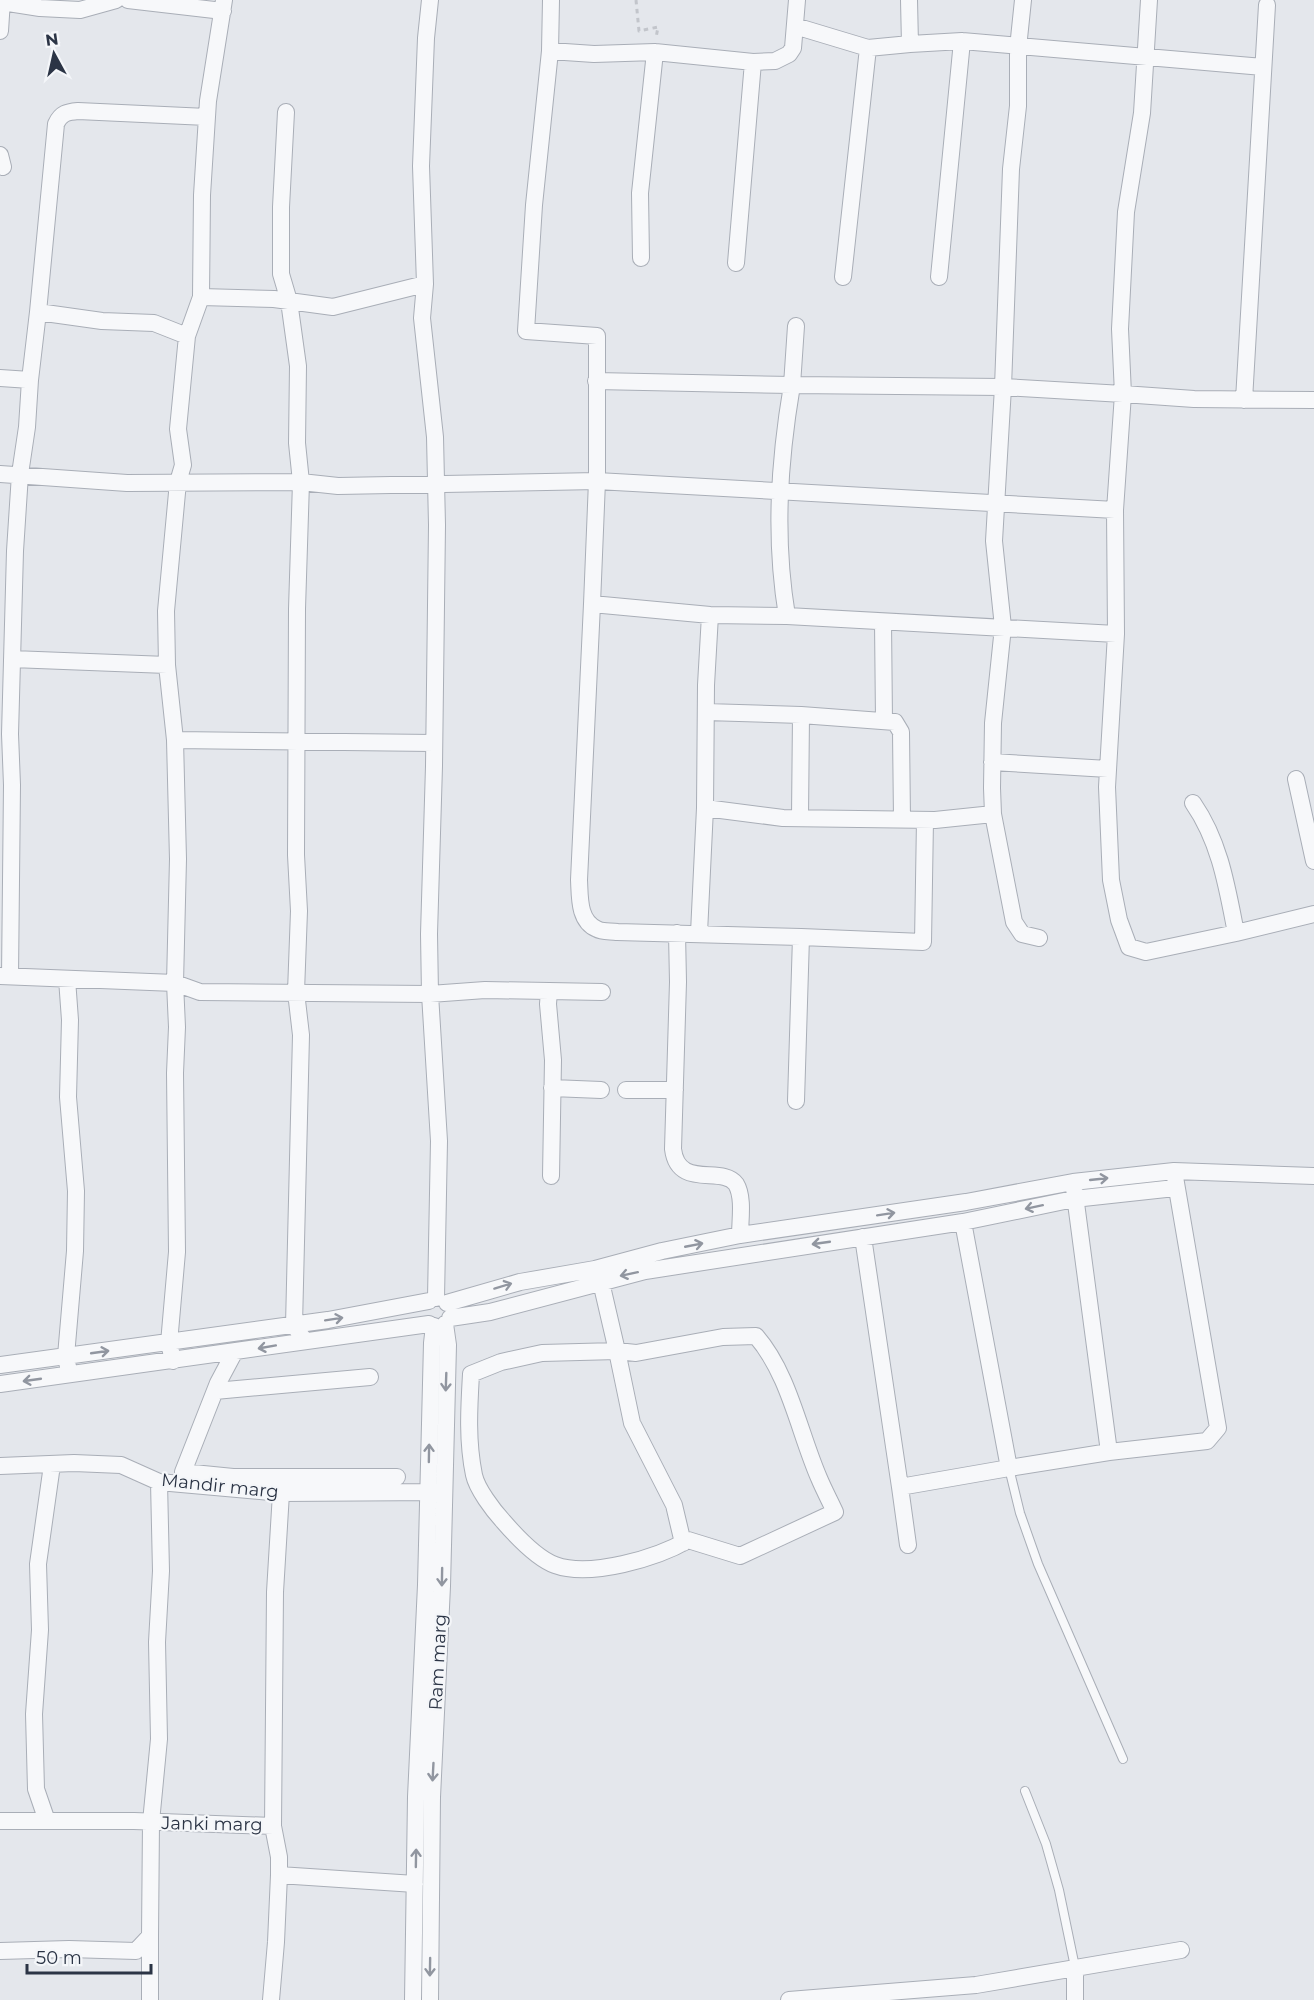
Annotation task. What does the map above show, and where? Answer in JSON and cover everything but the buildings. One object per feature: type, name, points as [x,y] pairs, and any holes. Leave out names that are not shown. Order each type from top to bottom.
[{"type":"street","points":[[0,31],[2,1],[40,8],[80,10],[116,0]]},
{"type":"street","points":[[128,0],[223,6],[207,117],[201,195],[201,297],[187,336],[178,429],[183,465],[178,482],[165,611],[167,665],[175,740],[178,859],[175,983],[177,1252],[169,1343],[173,1361]]},
{"type":"street","name":"Ram marg","points":[[430,0],[426,39],[421,166],[425,284],[422,318],[435,437],[437,483],[429,934],[430,994],[439,1142],[439,1314],[448,1345],[435,1492],[442,1586],[432,1797],[430,2000]]},
{"type":"street","points":[[552,0],[550,51],[536,182],[526,331],[597,336],[597,481],[580,904],[586,919],[597,929],[617,932],[923,942],[925,820]]},
{"type":"street","points":[[550,51],[594,54],[655,52],[753,62],[776,60],[789,54],[793,48],[797,0]]},
{"type":"street","points":[[909,0],[910,44]]},
{"type":"street","points":[[1023,0],[1018,48],[1018,106],[1011,169],[1003,387],[995,503],[994,541],[1003,627],[993,723],[992,762],[993,814],[1014,922],[1022,934],[1039,938]]},
{"type":"street","points":[[1149,0],[1142,113],[1126,212],[1120,329],[1123,394],[1115,510],[1116,634],[1108,769],[1111,880],[1121,927],[1129,947],[1146,952],[1314,914]]},
{"type":"street","points":[[1244,400],[1267,5]]},
{"type":"street","points":[[795,26],[868,48],[962,42],[1263,67]]},
{"type":"street","points":[[939,277],[962,42]]},
{"type":"street","points":[[843,277],[868,48]]},
{"type":"street","points":[[641,258],[640,193],[655,52]]},
{"type":"street","points":[[736,264],[753,62]]},
{"type":"street","points":[[207,117],[78,111],[60,116],[56,124],[27,427],[20,474],[15,551],[10,734],[12,785],[5,976],[175,983],[200,992],[430,994],[485,990],[602,992]]},
{"type":"street","points":[[286,112],[281,207],[281,274],[289,301],[298,366],[297,443],[301,482],[297,609],[296,855],[299,911],[296,992],[301,1035],[294,1325],[304,1340]]},
{"type":"street","points":[[201,297],[289,301],[333,307],[425,284]]},
{"type":"street","points":[[38,312],[102,321],[154,323],[187,336]]},
{"type":"street","points":[[787,616],[780,578],[780,490],[782,446],[792,385],[796,326]]},
{"type":"street","points":[[0,378],[30,380]]},
{"type":"street","points":[[597,381],[1003,387],[1194,399],[1314,400]]},
{"type":"street","points":[[0,474],[127,483],[301,482],[338,486],[597,481],[1115,510]]},
{"type":"street","points":[[592,604],[710,615],[787,616],[1116,634]]},
{"type":"street","points":[[699,933],[710,615]]},
{"type":"street","points":[[883,622],[884,721]]},
{"type":"street","points":[[12,659],[167,665]]},
{"type":"street","points":[[706,712],[801,715],[895,722],[901,732],[902,819]]},
{"type":"street","points":[[800,818],[801,715]]},
{"type":"street","points":[[175,740],[434,743]]},
{"type":"street","points":[[992,762],[1108,769]]},
{"type":"street","points":[[1296,778],[1314,861]]},
{"type":"street","points":[[1193,802],[1213,837],[1223,868],[1236,933]]},
{"type":"street","points":[[705,808],[783,818],[925,820],[993,814]]},
{"type":"street","points":[[677,933],[674,1160],[679,1167],[688,1172],[730,1179],[735,1184],[739,1193],[740,1235]]},
{"type":"street","points":[[796,1101],[801,937]]},
{"type":"street","points":[[67,979],[70,1020],[68,1097],[76,1191],[75,1251],[66,1356],[69,1375]]},
{"type":"street","points":[[549,991],[553,1060],[551,1176]]},
{"type":"street","points":[[552,1088],[601,1090]]},
{"type":"street","points":[[626,1090],[675,1090]]},
{"type":"street","points":[[0,1384],[234,1353],[304,1340],[439,1314],[520,1282],[595,1269],[662,1251],[740,1235],[966,1202],[1073,1182],[1314,1176]]},
{"type":"street","points":[[0,1365],[169,1343],[381,1311],[439,1314],[490,1312],[645,1271],[963,1222],[1175,1179]]},
{"type":"street","points":[[900,1487],[1109,1452],[1207,1441],[1218,1428],[1175,1179]]},
{"type":"street","points":[[1073,1182],[1109,1452]]},
{"type":"street","points":[[963,1222],[1009,1468]]},
{"type":"street","points":[[863,1237],[908,1545]]},
{"type":"street","points":[[601,1282],[632,1423],[674,1505],[683,1543]]},
{"type":"street","points":[[756,1336],[766,1348],[793,1404],[819,1478],[835,1512],[740,1556],[688,1540],[666,1552],[626,1564],[585,1569],[555,1565],[522,1543],[494,1511],[474,1477],[468,1428],[471,1374],[501,1362],[542,1353],[617,1351],[636,1353],[723,1337],[756,1336]]},
{"type":"street","points":[[234,1353],[215,1391],[183,1472],[233,1476],[397,1477]]},
{"type":"street","points":[[215,1391],[370,1377]]},
{"type":"street","name":"Mandir marg","points":[[0,1466],[74,1463],[120,1465],[159,1482],[281,1493],[435,1492]]},
{"type":"street","points":[[47,1821],[36,1789],[34,1714],[40,1630],[38,1564],[52,1465]]},
{"type":"street","points":[[150,2000],[151,1822],[159,1739],[157,1642],[161,1571],[159,1482]]},
{"type":"street","points":[[413,2000],[416,1797],[425,1597],[435,1492]]},
{"type":"street","points":[[273,1826],[275,1592],[281,1493]]},
{"type":"street","name":"Janki marg","points":[[0,1821],[273,1826],[279,1857],[279,1875],[271,2000]]},
{"type":"street","points":[[279,1875],[415,1884]]},
{"type":"street","points":[[0,1951],[69,1949],[136,1951],[150,1936]]},
{"type":"street","points":[[789,2000],[976,1984],[1181,1950]]},
{"type":"street","points":[[1075,1967],[1075,2000]]},
{"type":"lane","points":[[1009,1468],[1020,1513],[1038,1564],[1123,1760]]},
{"type":"lane","points":[[1025,1791],[1046,1844],[1056,1878],[1075,1967]]},
{"type":"path","points":[[636,0],[639,31],[658,27],[655,52]]}]
